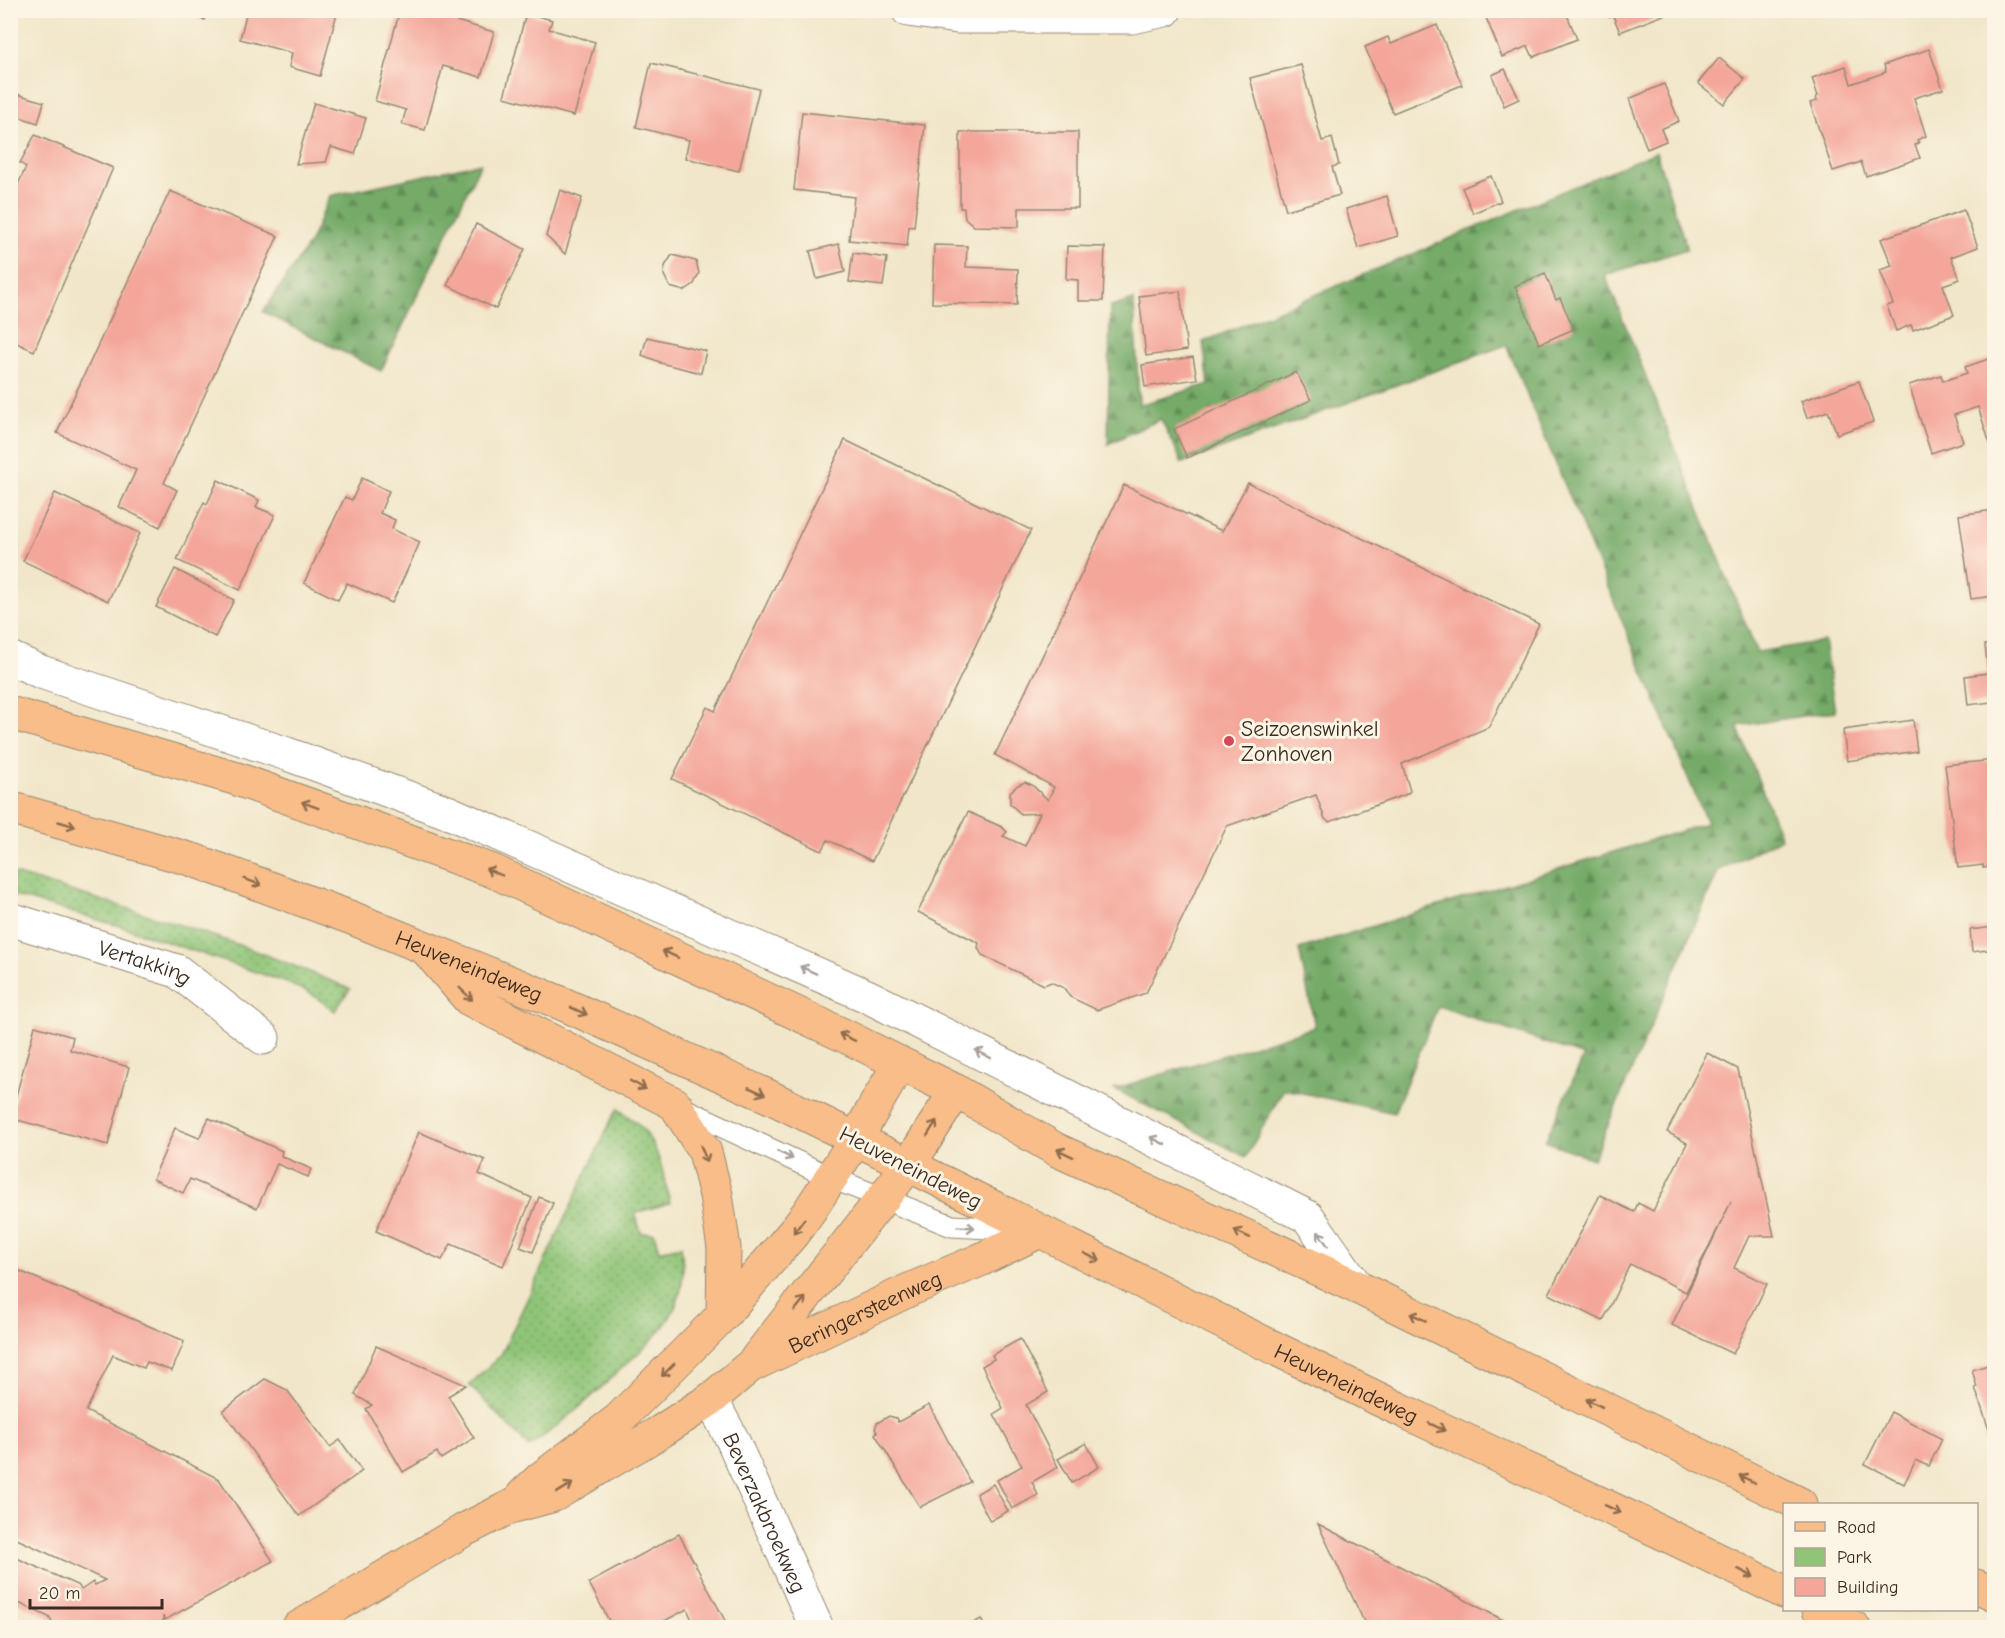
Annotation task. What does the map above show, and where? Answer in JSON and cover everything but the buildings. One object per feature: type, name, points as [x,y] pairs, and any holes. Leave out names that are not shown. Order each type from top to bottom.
[{"type":"main road","points":[[10,713],[234,778],[493,871],[834,1031],[956,1091],[1057,1150],[1357,1287],[1798,1503]]},
{"type":"main road","name":"Heuveneindeweg","points":[[10,808],[193,860],[352,918],[561,1003],[779,1101],[1404,1412],[1707,1553],[1783,1591]]},
{"type":"main road","points":[[427,950],[469,999],[675,1104],[705,1152],[716,1195],[724,1248],[723,1315]]},
{"type":"main road","name":"Beringersteenweg","points":[[510,1507],[540,1479],[618,1420],[723,1315],[794,1232],[832,1178],[899,1064]]},
{"type":"main road","points":[[750,1366],[909,1165],[956,1091]]},
{"type":"main road","name":"Beringersteenweg","points":[[298,1628],[464,1530],[510,1507],[554,1495],[711,1399],[750,1366],[1040,1231]]},
{"type":"main road","points":[[1978,1586],[1995,1594]]},
{"type":"main road","points":[[1820,1611],[1854,1628]]},
{"type":"street","points":[[908,10],[957,17],[1132,17],[1165,10]]},
{"type":"street","points":[[10,658],[41,672],[287,754],[450,813],[867,996],[1308,1217],[1357,1287]]},
{"type":"street","name":"Vertakking","points":[[10,919],[177,971],[263,1038]]},
{"type":"street","name":"Beverzakbroekweg","points":[[711,1399],[729,1433],[817,1628]]},
{"type":"lane","points":[[675,1104],[832,1178],[952,1226],[1040,1231]]},
{"type":"green space","points":[[1656,152],[1687,249],[1605,275],[1757,652],[1824,641],[1835,711],[1737,726],[1781,838],[1719,870],[1593,1159],[1545,1141],[1584,1056],[1438,1006],[1394,1113],[1284,1089],[1246,1157],[1114,1089],[1315,1027],[1299,949],[1707,823],[1506,345],[1182,463],[1161,419],[1108,444],[1110,307],[1134,300],[1139,405],[1209,384],[1203,342]]},
{"type":"green space","points":[[481,163],[381,371],[263,312],[310,242],[330,196]]},
{"type":"green space","points":[[11,873],[225,940],[350,989],[335,1011],[310,993],[285,982],[123,927],[11,895]]},
{"type":"green space","points":[[618,1109],[638,1124],[647,1135],[660,1163],[670,1203],[635,1213],[641,1233],[654,1233],[659,1251],[681,1246],[683,1269],[681,1290],[666,1324],[652,1340],[598,1391],[529,1447],[469,1385],[501,1355]]},
{"type":"place","name":"Seizoenswinkel Zonhoven","points":[[1229,741]]}]
